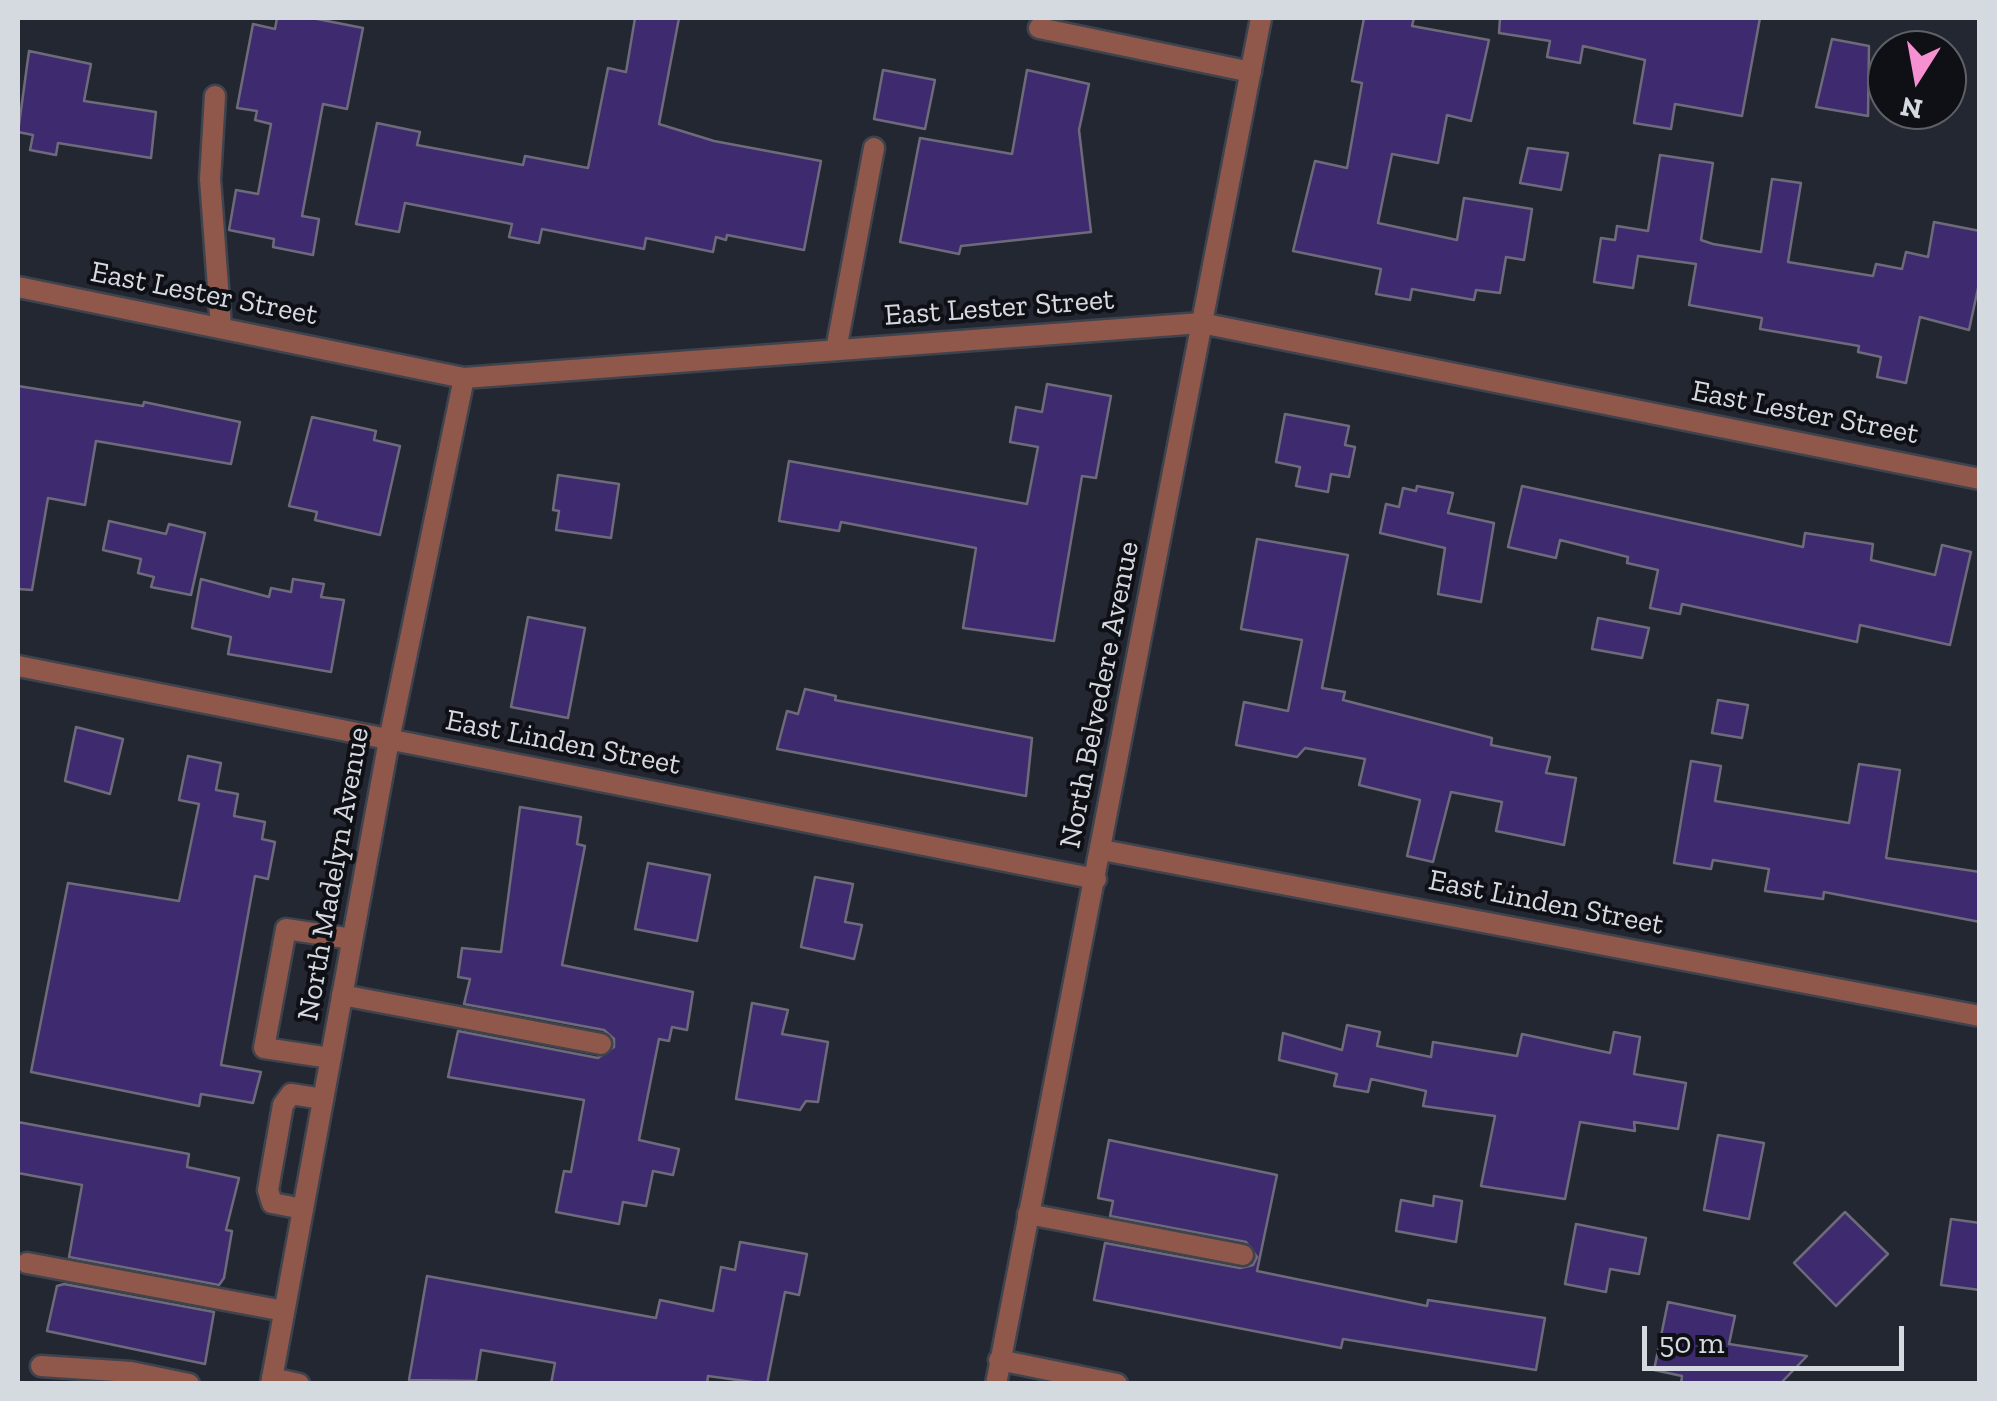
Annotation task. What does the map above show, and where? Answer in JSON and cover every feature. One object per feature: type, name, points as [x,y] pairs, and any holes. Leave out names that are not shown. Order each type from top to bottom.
[{"type":"street","name":"North Belvedere Avenue","points":[[996,1384],[1262,18]]},
{"type":"street","points":[[1039,28],[1251,72]]},
{"type":"street","points":[[215,96],[210,179],[221,326]]},
{"type":"street","points":[[836,350],[874,148]]},
{"type":"street","name":"East Lester Street","points":[[18,287],[464,378],[1201,323],[1980,479]]},
{"type":"street","name":"North Madelyn Avenue","points":[[272,1381],[388,740],[464,378]]},
{"type":"street","name":"East Linden Street","points":[[18,666],[1096,880]]},
{"type":"street","name":"East Linden Street","points":[[1102,850],[1980,1016]]},
{"type":"street","points":[[330,1058],[264,1048],[286,929],[352,939]]},
{"type":"street","points":[[342,994],[600,1044]]},
{"type":"street","points":[[303,1208],[272,1202],[268,1190],[283,1106],[290,1094],[323,1098]]},
{"type":"street","points":[[1028,1214],[1243,1255]]},
{"type":"street","points":[[27,1263],[284,1311]]},
{"type":"street","points":[[1000,1360],[1117,1384]]},
{"type":"street","points":[[41,1366],[130,1372],[190,1384]]},
{"type":"street","points":[[272,1381],[300,1384]]},
{"type":"building","points":[[277,18],[312,18],[363,28],[347,109],[323,104],[302,216],[319,219],[313,255],[273,247],[274,239],[229,230],[236,190],[258,194],[271,124],[255,120],[257,111],[237,108],[253,24],[275,29]]},
{"type":"building","points":[[635,18],[679,18],[659,124],[714,141],[821,161],[804,250],[727,235],[726,240],[716,237],[713,252],[646,238],[644,249],[542,229],[539,243],[509,237],[512,224],[405,203],[399,232],[356,224],[377,123],[420,132],[417,145],[523,165],[525,156],[588,168],[608,68],[626,72]]},
{"type":"building","points":[[1364,18],[1414,18],[1412,26],[1489,40],[1471,121],[1447,115],[1438,163],[1392,154],[1378,223],[1457,240],[1464,198],[1532,209],[1524,260],[1506,257],[1500,293],[1476,290],[1474,300],[1412,289],[1410,300],[1376,294],[1381,269],[1293,251],[1315,161],[1347,168],[1362,83],[1352,81]]},
{"type":"building","points":[[1500,18],[1760,18],[1742,116],[1675,104],[1671,129],[1634,123],[1645,60],[1583,46],[1580,63],[1547,57],[1550,41],[1499,33]]},
{"type":"building","points":[[1832,39],[1867,46],[1867,116],[1816,107]]},
{"type":"building","points":[[29,51],[91,64],[84,101],[156,112],[151,158],[58,143],[56,155],[30,150],[33,135],[18,132]]},
{"type":"building","points":[[883,70],[935,80],[925,129],[874,119]]},
{"type":"building","points":[[1027,70],[1089,84],[1079,130],[1091,232],[961,246],[959,254],[900,242],[920,138],[1012,154]]},
{"type":"building","points":[[1528,148],[1568,153],[1561,190],[1520,183]]},
{"type":"building","points":[[1660,155],[1713,163],[1701,240],[1713,244],[1761,252],[1772,179],[1801,183],[1788,262],[1873,276],[1876,264],[1902,269],[1906,252],[1928,257],[1934,222],[1980,231],[1980,279],[1969,330],[1920,317],[1906,383],[1877,377],[1881,357],[1858,352],[1859,346],[1760,329],[1762,318],[1689,305],[1696,264],[1638,256],[1633,288],[1594,282],[1601,238],[1615,240],[1617,226],[1648,231]]},
{"type":"building","points":[[1047,384],[1111,396],[1096,478],[1082,476],[1054,641],[963,628],[976,548],[841,522],[839,531],[779,521],[789,461],[1027,504],[1038,447],[1010,442],[1016,407],[1042,412]]},
{"type":"building","points":[[18,386],[143,406],[144,402],[240,422],[231,464],[96,441],[85,505],[48,498],[32,590],[18,589]]},
{"type":"building","points":[[1285,414],[1349,426],[1345,445],[1355,447],[1349,477],[1331,474],[1328,492],[1296,486],[1300,467],[1276,462]]},
{"type":"building","points":[[312,417],[376,431],[374,440],[400,446],[380,535],[315,520],[317,512],[289,506]]},
{"type":"building","points":[[558,475],[619,484],[611,538],[556,530],[559,511],[553,510]]},
{"type":"building","points":[[1417,486],[1453,493],[1448,513],[1494,523],[1481,602],[1438,594],[1445,548],[1380,533],[1386,504],[1399,507],[1403,488],[1416,491]]},
{"type":"building","points":[[1522,486],[1803,547],[1805,533],[1873,544],[1871,560],[1935,575],[1942,545],[1971,552],[1950,645],[1860,625],[1857,642],[1682,604],[1680,614],[1650,608],[1658,570],[1627,563],[1628,557],[1560,540],[1556,558],[1508,547]]},
{"type":"building","points":[[109,521],[166,534],[169,524],[205,533],[191,595],[151,587],[154,577],[138,573],[141,559],[103,550]]},
{"type":"building","points":[[1257,539],[1348,555],[1322,688],[1345,692],[1343,700],[1492,738],[1491,745],[1550,757],[1546,773],[1576,778],[1564,845],[1496,831],[1502,802],[1451,792],[1433,862],[1407,856],[1420,800],[1359,785],[1365,759],[1305,748],[1297,757],[1236,745],[1244,702],[1288,711],[1302,640],[1241,629]]},
{"type":"building","points":[[201,579],[269,597],[271,588],[291,592],[293,579],[324,584],[321,597],[344,600],[331,672],[228,654],[231,637],[192,628]]},
{"type":"building","points":[[528,617],[585,628],[568,718],[511,707]]},
{"type":"building","points":[[1598,618],[1649,628],[1642,658],[1592,649]]},
{"type":"building","points":[[805,689],[836,696],[835,700],[1032,738],[1026,796],[777,749],[787,711],[798,714]]},
{"type":"building","points":[[1718,700],[1748,705],[1742,738],[1712,733]]},
{"type":"building","points":[[76,727],[123,739],[110,794],[65,781]]},
{"type":"building","points":[[188,756],[221,763],[216,790],[238,794],[234,816],[265,822],[262,839],[275,842],[268,879],[255,876],[221,1065],[261,1072],[253,1103],[201,1094],[199,1106],[31,1072],[68,883],[179,901],[199,804],[179,800]]},
{"type":"building","points":[[1691,761],[1721,766],[1715,801],[1849,823],[1859,764],[1900,770],[1886,858],[1980,872],[1980,922],[1824,892],[1823,899],[1765,891],[1769,869],[1713,860],[1711,869],[1674,863]]},
{"type":"building","points":[[520,807],[581,817],[577,844],[585,846],[562,965],[693,992],[687,1030],[672,1027],[669,1041],[659,1039],[639,1140],[679,1149],[673,1175],[653,1171],[646,1206],[623,1202],[619,1224],[556,1212],[564,1171],[571,1172],[584,1100],[448,1077],[458,1031],[598,1058],[614,1047],[614,1039],[604,1030],[464,1004],[470,979],[458,977],[462,948],[501,952]]},
{"type":"building","points":[[648,863],[710,875],[697,941],[635,929]]},
{"type":"building","points":[[815,877],[853,884],[845,922],[862,925],[854,959],[801,947]]},
{"type":"building","points":[[752,1003],[788,1010],[782,1034],[828,1042],[818,1102],[806,1101],[800,1110],[736,1099]]},
{"type":"building","points":[[1347,1025],[1380,1032],[1377,1046],[1431,1057],[1433,1042],[1517,1056],[1522,1034],[1610,1053],[1614,1032],[1640,1037],[1634,1074],[1686,1083],[1678,1129],[1634,1122],[1635,1131],[1580,1122],[1565,1199],[1481,1186],[1495,1116],[1423,1106],[1426,1091],[1371,1079],[1368,1092],[1334,1086],[1337,1074],[1279,1060],[1283,1033],[1342,1050]]},
{"type":"building","points":[[18,1122],[189,1154],[187,1167],[239,1178],[226,1230],[232,1231],[224,1278],[219,1285],[69,1257],[82,1185],[18,1173]]},
{"type":"building","points":[[1718,1135],[1764,1143],[1749,1219],[1704,1210]]},
{"type":"building","points":[[1109,1140],[1277,1175],[1257,1271],[1427,1306],[1428,1300],[1545,1318],[1536,1370],[1343,1339],[1341,1348],[1094,1300],[1105,1243],[1240,1268],[1253,1265],[1257,1257],[1246,1242],[1110,1216],[1113,1201],[1098,1198]]},
{"type":"building","points":[[1434,1196],[1462,1201],[1456,1242],[1396,1231],[1401,1200],[1433,1206]]},
{"type":"building","points":[[1845,1212],[1888,1254],[1836,1306],[1794,1263]]},
{"type":"building","points":[[1951,1219],[1980,1223],[1980,1290],[1941,1285]]},
{"type":"building","points":[[1576,1224],[1646,1238],[1639,1274],[1610,1269],[1606,1292],[1565,1284]]},
{"type":"building","points":[[740,1242],[807,1254],[799,1295],[785,1292],[767,1384],[708,1376],[707,1384],[551,1384],[555,1363],[481,1350],[476,1381],[409,1380],[427,1276],[656,1318],[660,1300],[713,1311],[721,1267],[735,1270]]},
{"type":"building","points":[[64,1284],[214,1312],[205,1364],[47,1331],[57,1286]]},
{"type":"building","points":[[1668,1302],[1735,1316],[1729,1344],[1807,1356],[1780,1384],[1681,1384],[1682,1376],[1654,1370]]}]
